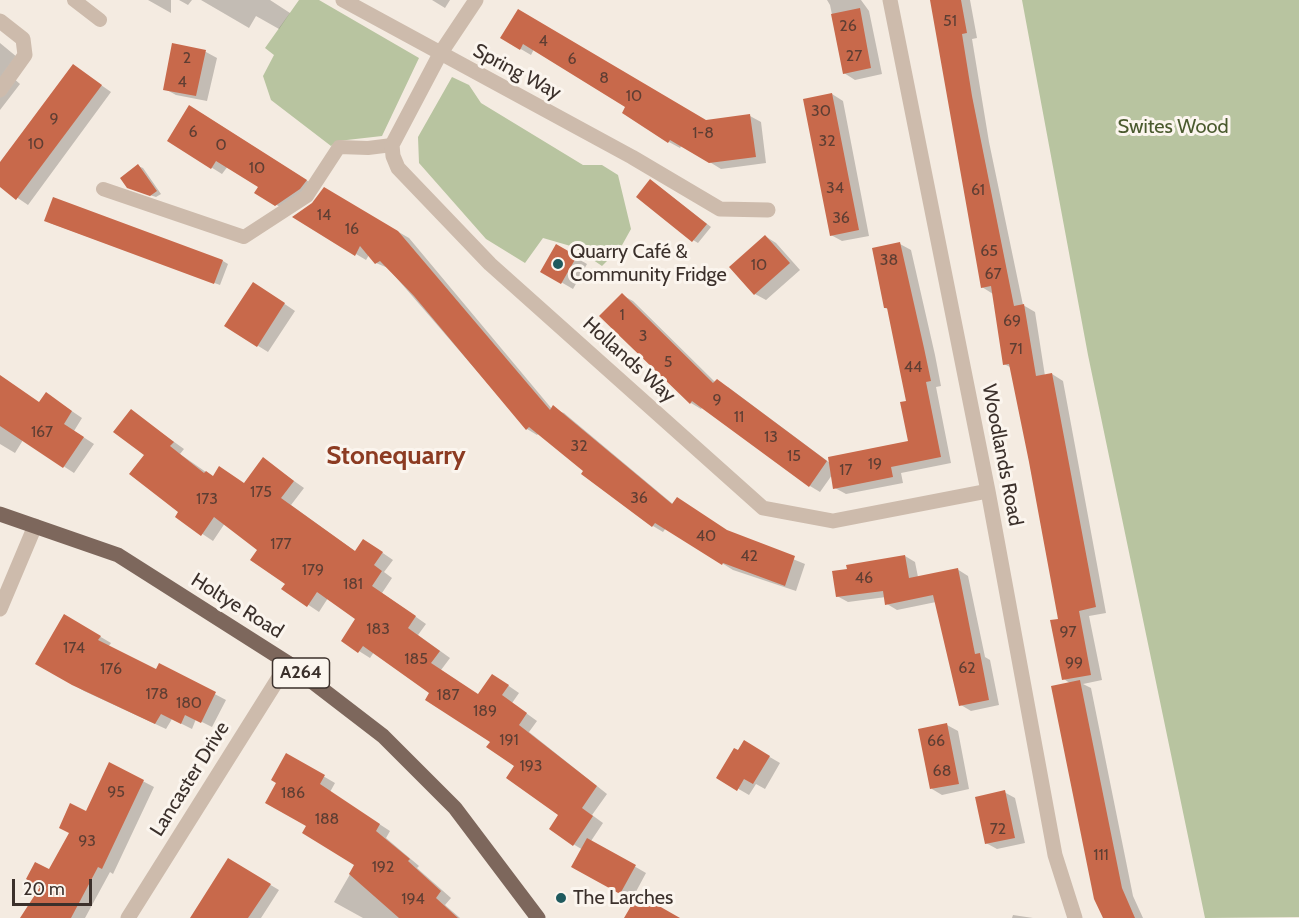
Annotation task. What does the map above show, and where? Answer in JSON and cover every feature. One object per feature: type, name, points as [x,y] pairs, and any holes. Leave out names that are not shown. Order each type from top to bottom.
[{"type":"main road","name":"Holtye Road","points":[[0,514],[118,555],[288,663],[383,736],[455,808],[538,918]]},
{"type":"street","points":[[344,0],[440,54],[392,145]]},
{"type":"street","name":"Spring Way","points":[[476,0],[440,54],[632,157],[720,209],[768,210]]},
{"type":"street","name":"Woodlands Road","points":[[890,0],[988,491],[1055,855],[1075,918]]},
{"type":"street","points":[[0,21],[22,39],[25,55],[0,90]]},
{"type":"street","name":"Hollands Way","points":[[392,145],[393,156],[398,168],[490,264],[763,508],[833,521],[988,491]]},
{"type":"street","points":[[0,609],[35,526]]},
{"type":"street","name":"Lancaster Drive","points":[[128,918],[288,663]]},
{"type":"lane","points":[[74,0],[100,20]]},
{"type":"lane","points":[[104,189],[244,237],[307,196],[339,147],[368,148],[392,145]]},
{"type":"green space","points":[[299,0],[319,0],[419,58],[382,136],[338,141],[331,146],[271,100],[263,76],[274,55],[265,48]]},
{"type":"green space","name":"Swites Wood","points":[[1022,0],[1299,0],[1299,917],[1205,918],[1088,355]]},
{"type":"green space","points":[[452,77],[469,85],[481,103],[583,165],[602,165],[618,175],[631,229],[621,247],[602,266],[574,247],[543,238],[525,263],[486,239],[419,163],[418,137]]},
{"type":"building","points":[[930,0],[961,0],[967,33],[962,34],[972,96],[1014,306],[1024,304],[1036,376],[1052,373],[1096,607],[1079,611],[1091,675],[1062,680],[1050,620],[1058,619],[1029,462],[1009,364],[1003,365],[991,286],[981,288]]},
{"type":"building","points":[[860,8],[871,68],[843,74],[831,14]]},
{"type":"building","points":[[518,9],[706,120],[750,114],[756,157],[709,163],[670,140],[668,143],[622,113],[625,107],[523,44],[520,50],[500,38]]},
{"type":"building","points":[[172,43],[206,50],[196,96],[163,90]]},
{"type":"building","points":[[73,64],[102,85],[16,200],[0,187],[0,162]]},
{"type":"building","points":[[832,93],[859,230],[830,236],[803,99]]},
{"type":"building","points":[[189,105],[307,180],[300,189],[275,206],[254,193],[258,187],[216,161],[211,169],[167,141]]},
{"type":"building","points":[[138,164],[157,191],[150,196],[127,188],[120,178]]},
{"type":"building","points":[[650,179],[707,224],[692,242],[636,197]]},
{"type":"building","points":[[324,187],[398,231],[550,410],[553,405],[672,504],[677,497],[727,530],[795,556],[785,586],[723,563],[722,565],[655,523],[652,527],[581,474],[583,471],[529,427],[526,430],[414,296],[380,261],[375,264],[360,246],[355,256],[292,217],[312,203]]},
{"type":"building","points":[[53,197],[223,260],[214,284],[44,221]]},
{"type":"building","points":[[765,235],[790,263],[754,295],[729,267]]},
{"type":"building","points":[[900,242],[931,381],[926,382],[941,457],[891,467],[893,477],[833,489],[828,457],[908,441],[900,402],[906,401],[872,248]]},
{"type":"building","name":"Quarry Café & Community Fridge","points":[[556,244],[577,256],[561,284],[540,272]]},
{"type":"building","points":[[253,282],[285,303],[257,347],[224,326]]},
{"type":"building","points":[[622,293],[713,383],[717,379],[827,461],[809,487],[692,401],[690,404],[599,316]]},
{"type":"building","points":[[0,375],[39,402],[46,392],[72,411],[64,424],[84,437],[63,468],[0,426]]},
{"type":"building","points":[[131,409],[174,442],[170,446],[204,473],[206,471],[213,476],[219,466],[244,483],[263,457],[294,481],[281,498],[355,551],[363,539],[383,552],[374,565],[382,571],[372,586],[416,616],[408,628],[440,651],[431,663],[478,694],[492,674],[509,685],[502,695],[527,713],[519,725],[597,786],[582,808],[593,816],[573,846],[549,829],[558,815],[506,778],[514,766],[486,747],[490,742],[425,700],[429,693],[363,646],[358,653],[341,641],[355,619],[317,592],[307,607],[281,589],[285,584],[250,560],[257,550],[214,517],[201,536],[175,517],[178,512],[129,474],[144,455],[113,432]]},
{"type":"building","points":[[905,555],[909,578],[958,568],[975,654],[980,653],[989,700],[959,706],[933,595],[885,605],[883,591],[836,597],[832,571],[847,569],[846,565]]},
{"type":"building","points":[[64,614],[101,636],[98,640],[156,669],[159,663],[216,692],[201,723],[185,715],[181,724],[161,714],[155,724],[72,685],[35,664]]},
{"type":"building","points":[[1080,680],[1122,888],[1135,918],[1103,918],[1094,899],[1051,686]]},
{"type":"building","points":[[947,723],[959,784],[930,789],[918,729]]},
{"type":"building","points":[[744,740],[770,756],[753,784],[744,779],[737,791],[716,778],[734,748],[738,750]]},
{"type":"building","points":[[286,753],[325,775],[320,784],[380,824],[376,831],[410,859],[408,861],[441,891],[436,898],[458,918],[399,918],[349,874],[354,865],[302,833],[306,826],[265,803],[276,783],[271,780]]},
{"type":"building","points":[[109,762],[144,780],[102,869],[98,867],[71,918],[20,918],[40,887],[26,879],[35,862],[49,869],[69,833],[59,828],[70,803],[86,811]]},
{"type":"building","points":[[1005,790],[1015,838],[985,844],[975,797]]},
{"type":"building","points":[[587,838],[636,865],[620,894],[571,867]]},
{"type":"building","points":[[228,858],[271,884],[248,918],[190,918]]},
{"type":"building","points":[[638,894],[680,918],[624,918]]},
{"type":"place","name":"Quarry Café & Community Fridge","points":[[558,264]]},
{"type":"place","name":"The Larches","points":[[561,898]]},
{"type":"district","name":"Stonequarry","points":[[396,456]]}]
